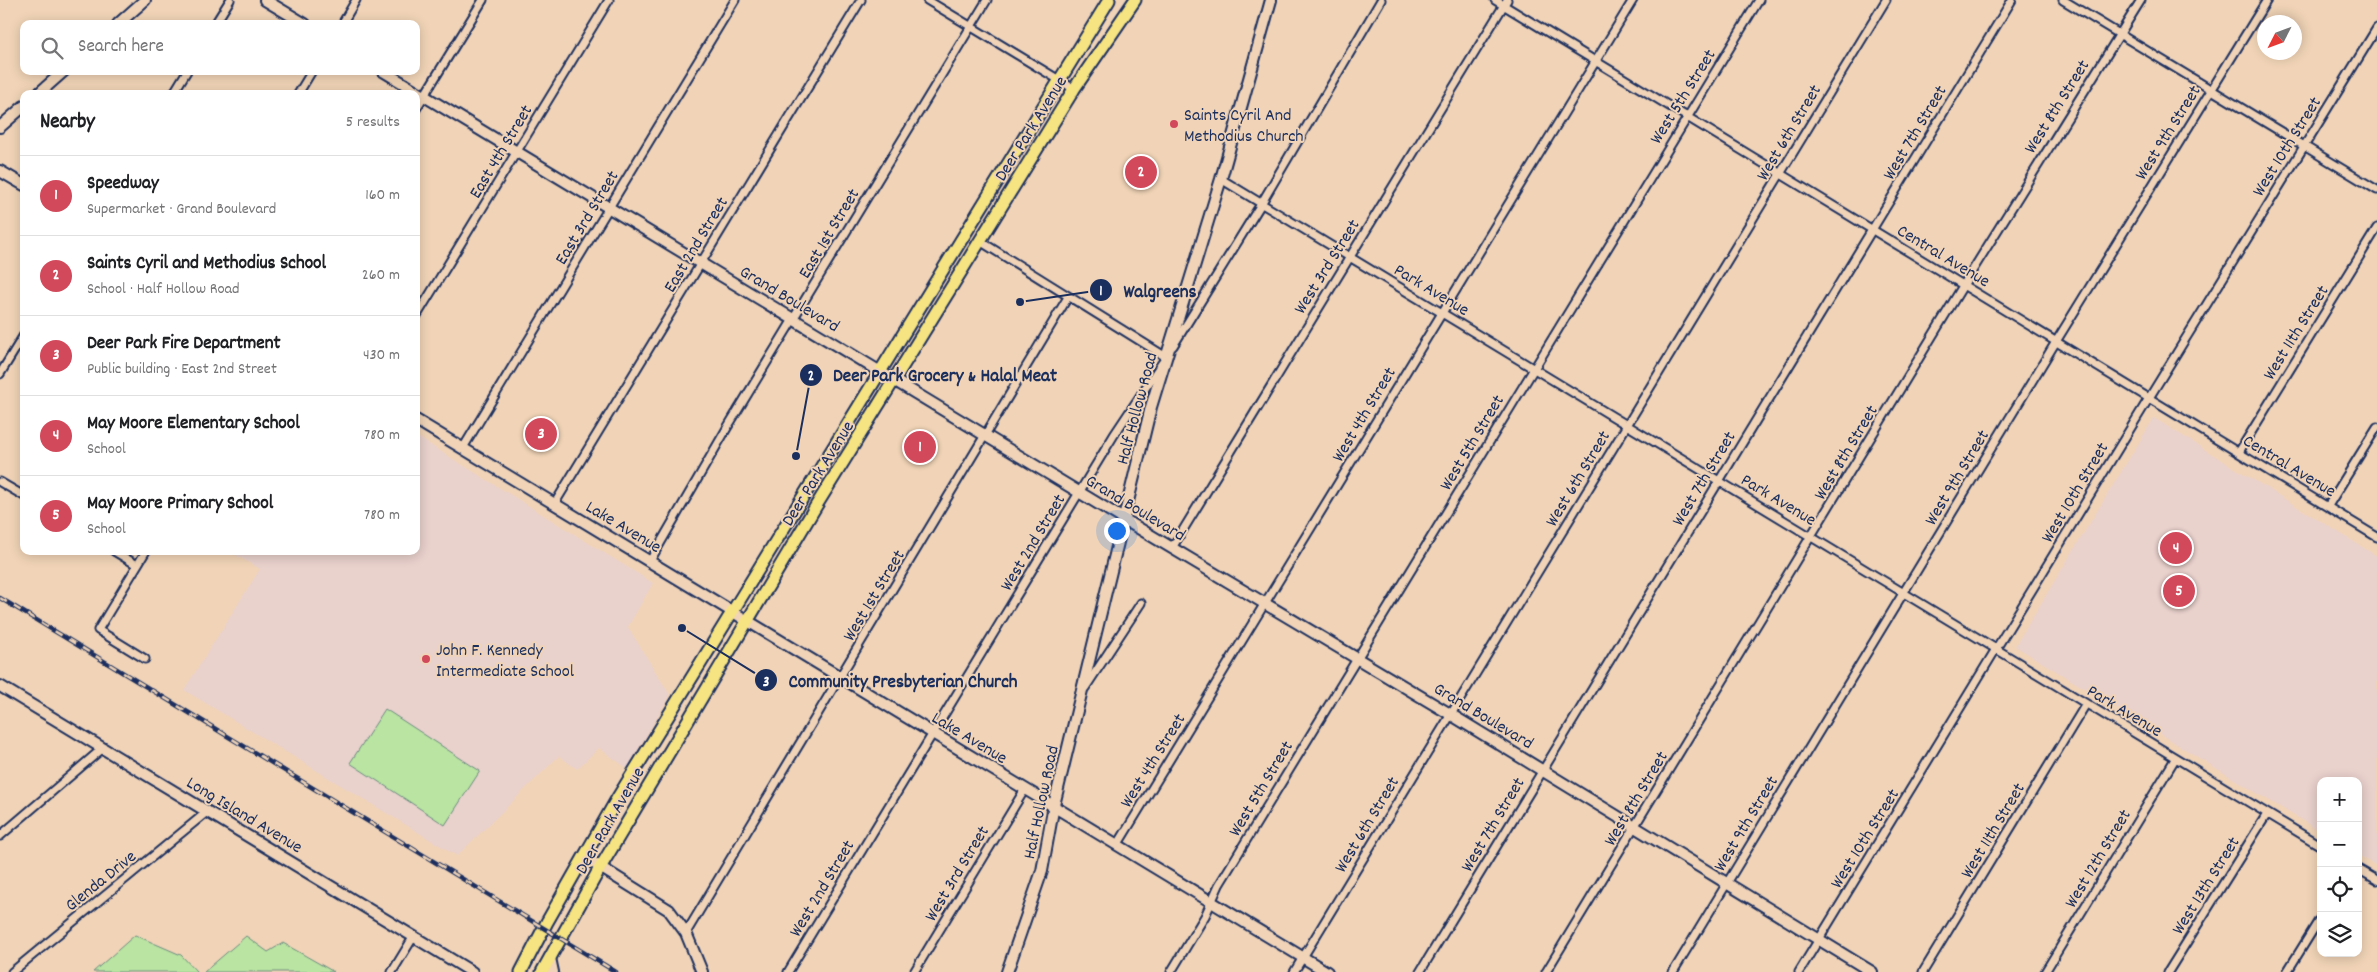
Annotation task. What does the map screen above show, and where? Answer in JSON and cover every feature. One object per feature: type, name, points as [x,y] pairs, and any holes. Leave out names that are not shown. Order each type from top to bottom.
[{"type":"main road","name":"Deer Park Avenue","points":[[521,972],[584,857],[731,611],[881,372],[1109,0]]},
{"type":"main road","name":"Deer Park Avenue","points":[[542,972],[600,868],[816,506],[1074,89],[1135,0]]},
{"type":"street","points":[[122,20],[144,0]]},
{"type":"street","points":[[218,20],[230,0]]},
{"type":"street","points":[[265,0],[298,20]]},
{"type":"street","points":[[344,20],[356,0]]},
{"type":"street","points":[[420,102],[483,0]]},
{"type":"street","name":"East 4th Street","points":[[420,310],[609,0]]},
{"type":"street","name":"East 3rd Street","points":[[463,448],[734,0]]},
{"type":"street","name":"East 2nd Street","points":[[555,503],[861,0]]},
{"type":"street","points":[[927,0],[1074,89]]},
{"type":"street","name":"East 1st Street","points":[[650,561],[793,320],[987,0]]},
{"type":"street","name":"Half Hollow Road","points":[[1007,972],[1042,870],[1054,805],[1166,357],[1221,179],[1271,0]]},
{"type":"street","name":"West 2nd Street","points":[[788,972],[1079,492],[1261,204],[1381,0]]},
{"type":"street","name":"Central Avenue","points":[[1495,0],[1505,2],[1872,229],[2377,536]]},
{"type":"street","name":"West 4th Street","points":[[1118,844],[1633,0]]},
{"type":"street","name":"West 5th Street","points":[[1171,972],[1212,901],[1219,885],[1759,0]]},
{"type":"street","name":"West 6th Street","points":[[1294,972],[1886,0]]},
{"type":"street","name":"West 7th Street","points":[[1420,972],[2012,0]]},
{"type":"street","points":[[2063,0],[2303,147],[2377,190]]},
{"type":"street","name":"West 8th Street","points":[[1546,972],[1964,284],[2141,0]]},
{"type":"street","name":"West 9th Street","points":[[1673,972],[2057,340],[2267,0]]},
{"type":"street","name":"West 3rd Street","points":[[1172,548],[1505,2]]},
{"type":"street","name":"West 10th Street","points":[[1799,972],[2377,28]]},
{"type":"street","points":[[43,90],[59,75]]},
{"type":"street","points":[[175,90],[184,75]]},
{"type":"street","points":[[300,90],[310,75]]},
{"type":"street","name":"Grand Boulevard","points":[[390,75],[414,90]]},
{"type":"street","name":"Grand Boulevard","points":[[420,94],[1124,520],[1450,714],[1872,972]]},
{"type":"street","points":[[0,127],[20,110]]},
{"type":"street","points":[[0,170],[20,182]]},
{"type":"street","name":"Park Avenue","points":[[1221,179],[2317,844]]},
{"type":"street","name":"West 11th Street","points":[[2240,452],[2377,228]]},
{"type":"street","points":[[980,241],[1166,357]]},
{"type":"street","name":"West 1st Street","points":[[686,933],[1068,297]]},
{"type":"street","points":[[0,374],[20,342]]},
{"type":"street","name":"Lake Avenue","points":[[420,422],[650,561],[840,679],[1054,805],[1327,972]]},
{"type":"street","points":[[2328,506],[2377,426]]},
{"type":"street","points":[[0,482],[20,494]]},
{"type":"street","points":[[121,555],[137,565]]},
{"type":"street","points":[[143,555],[98,630],[145,659]]},
{"type":"street","points":[[1083,690],[1141,603]]},
{"type":"street","name":"Long Island Avenue","points":[[0,686],[472,972]]},
{"type":"street","name":"West 11th Street","points":[[1923,972],[2086,704]]},
{"type":"street","points":[[0,836],[103,748]]},
{"type":"street","name":"West 12th Street","points":[[2045,972],[2175,759]]},
{"type":"street","name":"West 3rd Street","points":[[914,972],[1025,789]]},
{"type":"street","name":"Glenda Drive","points":[[12,972],[208,811]]},
{"type":"street","name":"West 13th Street","points":[[2168,972],[2267,814]]},
{"type":"street","points":[[584,857],[669,910],[686,933],[702,972]]},
{"type":"street","points":[[2362,871],[2377,880]]},
{"type":"street","points":[[2287,972],[2317,923]]},
{"type":"street","points":[[392,972],[414,936]]},
{"type":"street","points":[[550,958],[553,972]]},
{"type":"shaded area","points":[[2154,418],[2377,556],[2377,866],[2362,857],[2362,777],[2317,777],[2317,830],[2015,646]]},
{"type":"shaded area","name":"John F. Kennedy Intermediate School","points":[[420,438],[653,583],[628,627],[670,695],[627,768],[599,748],[577,769],[559,756],[457,856],[184,690],[260,569],[236,555],[420,555]]},
{"type":"green space","points":[[385,709],[480,771],[445,825],[350,763]]},
{"type":"green space","points":[[135,935],[181,955],[197,972],[93,972]]},
{"type":"green space","points":[[246,936],[268,952],[283,943],[334,972],[204,972]]},
{"type":"railway","points":[[0,598],[616,972]]},
{"type":"place","name":"Saints Cyril And Methodius Church","points":[[1174,124]]},
{"type":"place","name":"Saints Cyril and Methodius School","points":[[1141,172]]},
{"type":"place","name":"Walgreens","points":[[1020,302]]},
{"type":"place","name":"Deer Park Fire Department","points":[[541,434]]},
{"type":"place","name":"Speedway","points":[[920,447]]},
{"type":"place","name":"Deer Park Grocery & Halal Meat","points":[[796,456]]},
{"type":"place","name":"May Moore Elementary School","points":[[2176,548]]},
{"type":"place","name":"May Moore Primary School","points":[[2179,591]]},
{"type":"place","name":"Community Presbyterian Church","points":[[682,628]]},
{"type":"place","name":"John F. Kennedy Intermediate School","points":[[426,659]]}]
